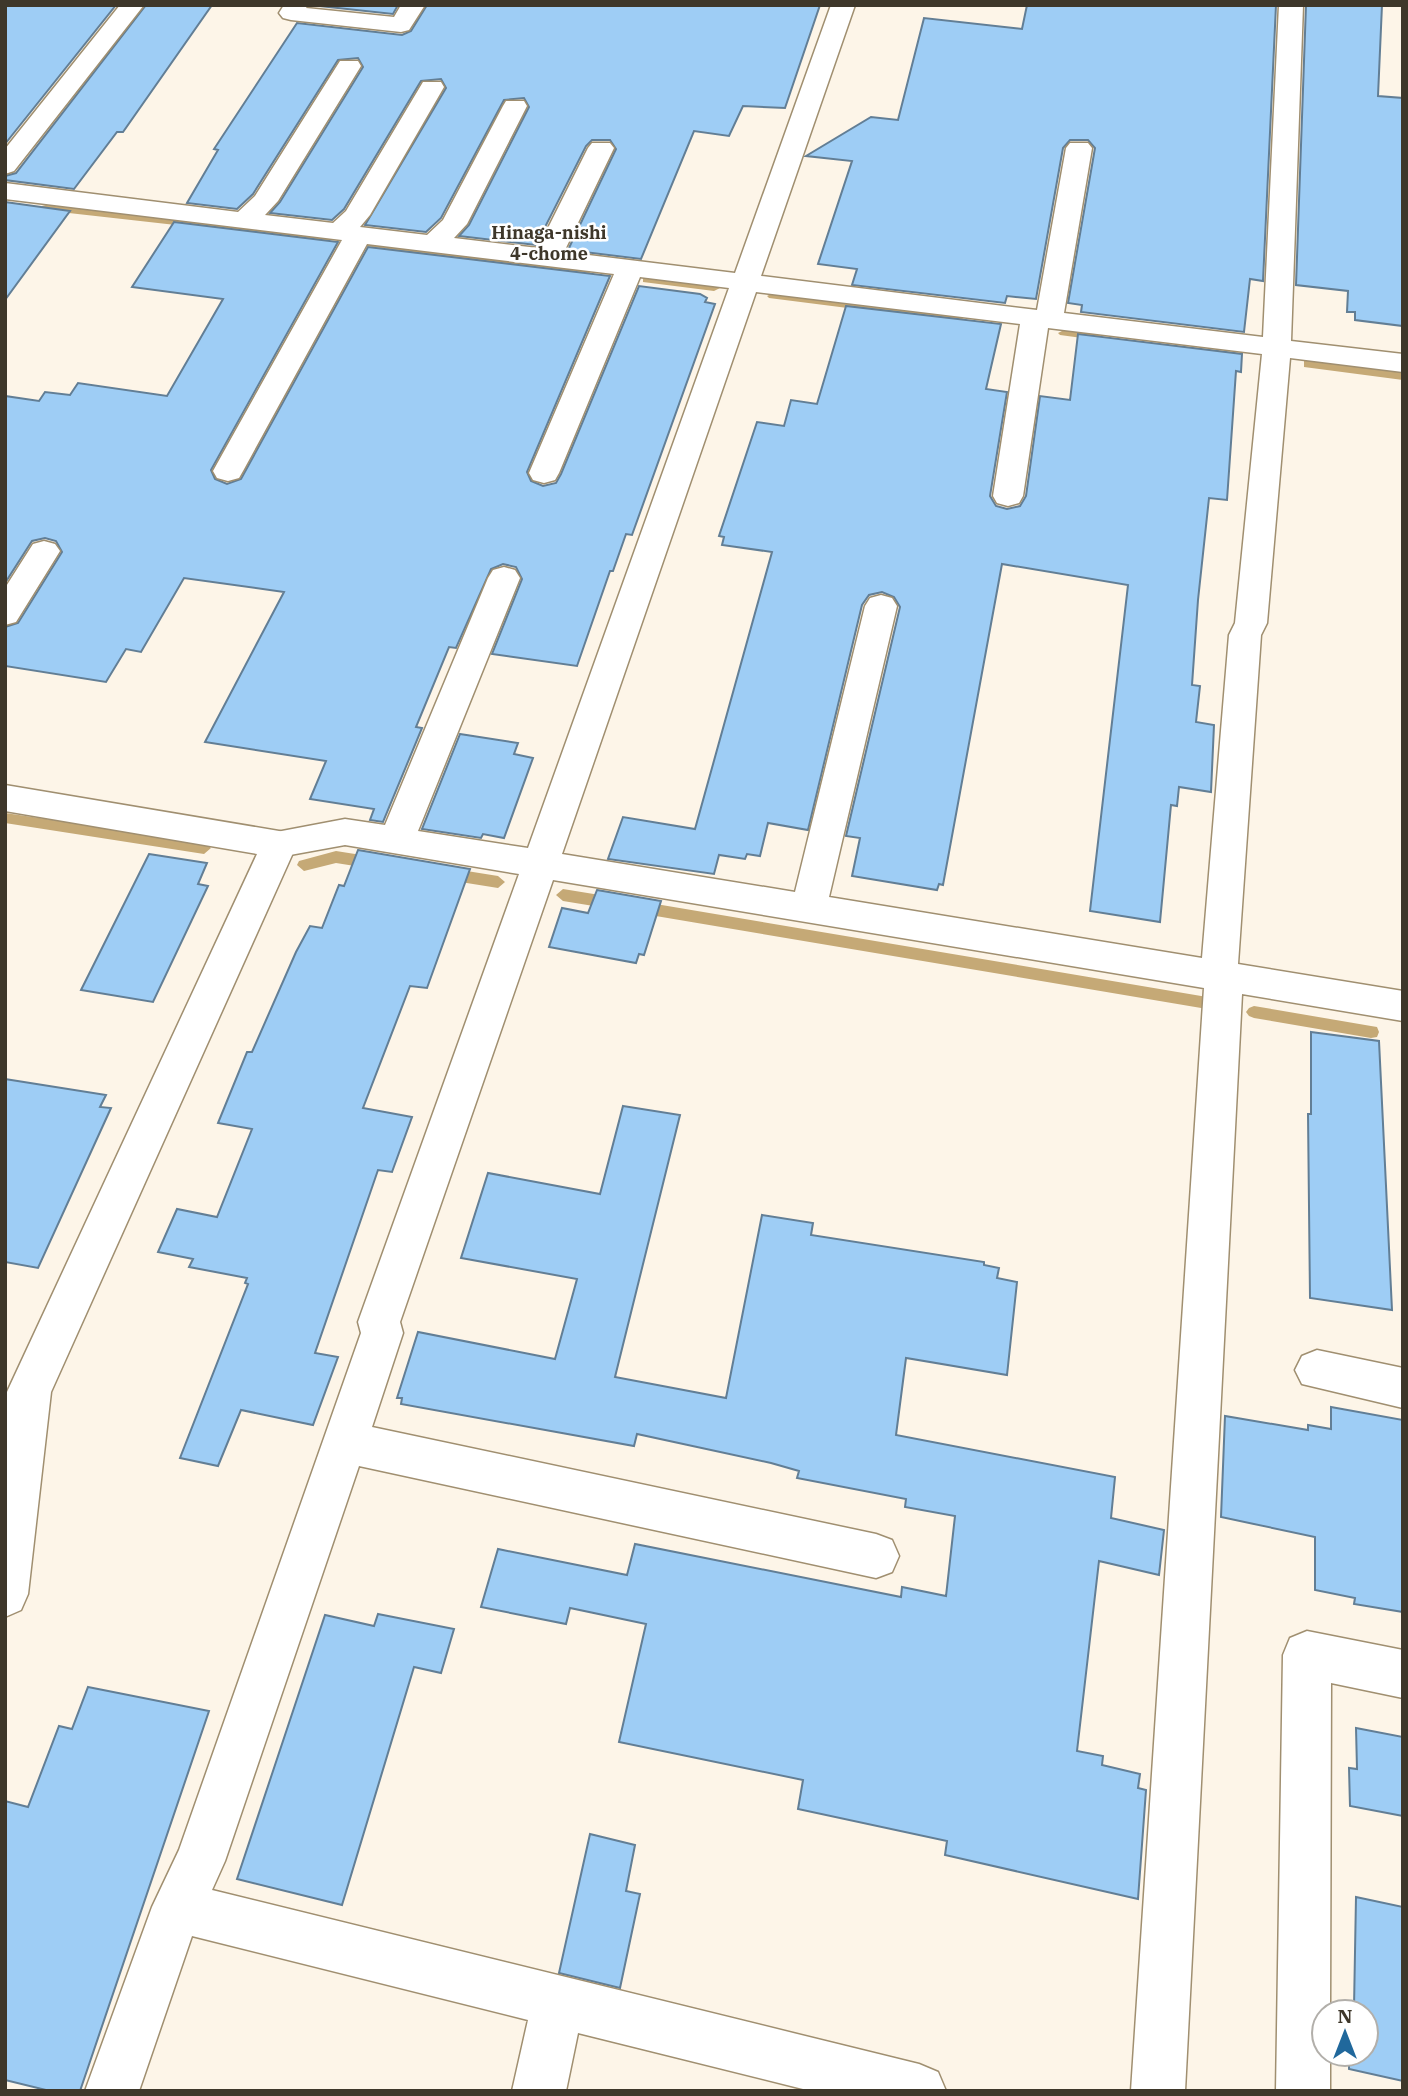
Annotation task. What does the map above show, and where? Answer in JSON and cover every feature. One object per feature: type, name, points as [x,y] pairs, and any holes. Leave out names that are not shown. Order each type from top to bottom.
[{"type":"street","points":[[5,166],[132,5]]},
{"type":"street","points":[[296,5],[291,13],[401,25],[413,5]]},
{"type":"street","points":[[112,2091],[177,1907],[200,1861],[382,1333],[379,1322],[843,5]]},
{"type":"street","points":[[1158,2091],[1221,976],[1245,635],[1251,623],[1277,348],[1286,134],[1284,96],[1291,5]]},
{"type":"street","points":[[244,221],[265,201],[349,66]]},
{"type":"street","points":[[228,471],[357,215],[432,87]]},
{"type":"street","points":[[433,244],[454,224],[515,106]]},
{"type":"street","points":[[547,258],[601,148]]},
{"type":"street","points":[[1008,496],[1079,148]]},
{"type":"street","points":[[5,191],[1403,363]]},
{"type":"street","points":[[544,473],[630,270]]},
{"type":"street","points":[[5,614],[44,551]]},
{"type":"street","points":[[396,841],[504,579]]},
{"type":"street","points":[[809,907],[881,606]]},
{"type":"street","points":[[5,798],[279,844],[345,832],[1403,1006]]},
{"type":"street","points":[[5,1594],[17,1390],[279,844]]},
{"type":"street","points":[[1317,1370],[1403,1388]]},
{"type":"street","points":[[345,1442],[876,1556]]},
{"type":"street","points":[[1303,2091],[1307,1656],[1403,1674]]},
{"type":"street","points":[[177,1907],[916,2090]]},
{"type":"street","points":[[538,2091],[559,2001]]},
{"type":"building","points":[[5,5],[116,5],[5,144]]},
{"type":"building","points":[[146,5],[212,5],[123,132],[117,132],[74,189],[5,180],[5,176],[16,173]]},
{"type":"building","points":[[310,5],[398,5],[393,14]]},
{"type":"building","points":[[427,5],[820,5],[785,108],[743,106],[729,136],[694,131],[641,259],[568,250],[616,149],[610,140],[592,140],[586,146],[536,245],[459,236],[469,225],[529,107],[524,98],[504,100],[441,218],[426,232],[365,225],[446,88],[441,79],[421,81],[344,209],[332,220],[270,213],[280,202],[363,67],[358,58],[338,60],[253,194],[237,209],[187,203],[218,150],[214,149],[297,23],[402,35],[411,31]]},
{"type":"building","points":[[1027,5],[1276,5],[1263,281],[1250,279],[1244,332],[1081,312],[1082,305],[1068,303],[1095,148],[1088,140],[1070,140],[1063,148],[1036,299],[1007,296],[1005,303],[852,285],[857,269],[818,264],[852,161],[806,156],[871,117],[898,120],[924,18],[1022,29]]},
{"type":"building","points":[[1306,5],[1382,5],[1378,96],[1403,98],[1403,326],[1355,320],[1355,312],[1347,312],[1348,291],[1296,285]]},
{"type":"building","points":[[5,202],[70,211],[5,300]]},
{"type":"building","points":[[174,222],[338,242],[211,470],[215,479],[227,484],[241,479],[368,247],[610,276],[527,472],[531,481],[543,486],[556,483],[561,474],[639,286],[700,294],[707,298],[705,302],[715,304],[632,535],[626,534],[613,571],[610,571],[577,666],[492,654],[522,579],[516,567],[503,564],[491,569],[456,648],[449,647],[416,727],[422,728],[383,822],[370,820],[374,809],[310,799],[326,761],[205,742],[284,592],[184,578],[141,652],[126,649],[106,682],[5,666],[5,627],[18,623],[62,552],[56,541],[45,538],[32,541],[5,583],[5,396],[39,401],[45,392],[70,395],[78,383],[167,396],[223,299],[132,287]]},
{"type":"building","points":[[846,306],[1001,324],[986,389],[1007,392],[990,496],[996,506],[1007,509],[1020,506],[1026,496],[1040,396],[1070,400],[1078,334],[1242,354],[1241,372],[1236,371],[1227,500],[1209,498],[1198,600],[1192,685],[1200,686],[1196,722],[1214,725],[1211,792],[1179,787],[1177,806],[1171,805],[1160,922],[1090,911],[1128,585],[1002,564],[943,885],[939,884],[937,890],[852,876],[860,838],[846,836],[900,607],[894,597],[882,592],[869,595],[862,605],[808,830],[768,823],[760,856],[747,854],[745,859],[719,855],[714,874],[608,859],[623,817],[695,829],[772,552],[722,545],[724,537],[719,536],[757,422],[784,426],[791,400],[817,404]]},
{"type":"building","points":[[460,734],[518,743],[514,754],[533,758],[504,838],[483,834],[481,838],[422,829]]},
{"type":"building","points":[[358,850],[470,869],[427,988],[410,986],[363,1108],[412,1117],[392,1172],[378,1170],[315,1353],[338,1357],[313,1425],[241,1410],[218,1466],[180,1458],[248,1284],[245,1283],[247,1278],[189,1267],[193,1259],[158,1252],[177,1209],[217,1217],[252,1129],[218,1123],[247,1052],[252,1052],[296,952],[310,926],[322,928],[339,885],[344,886]]},
{"type":"building","points":[[149,854],[207,863],[198,884],[208,886],[153,1002],[81,990]]},
{"type":"building","points":[[597,890],[661,901],[644,955],[639,954],[636,963],[549,947],[562,908],[588,913]]},
{"type":"building","points":[[1311,1032],[1379,1041],[1392,1310],[1310,1298],[1308,1114],[1311,1114]]},
{"type":"building","points":[[5,1079],[106,1095],[100,1107],[111,1108],[38,1268],[5,1262]]},
{"type":"building","points":[[623,1106],[680,1115],[615,1377],[726,1398],[762,1215],[813,1223],[811,1235],[984,1262],[984,1265],[999,1268],[997,1278],[1017,1282],[1007,1375],[906,1358],[896,1435],[1115,1477],[1111,1518],[1164,1530],[1159,1575],[1099,1561],[1077,1751],[1103,1756],[1102,1765],[1140,1774],[1138,1788],[1146,1790],[1138,1899],[945,1855],[947,1841],[798,1809],[803,1780],[619,1742],[646,1624],[570,1608],[566,1624],[481,1607],[498,1549],[627,1575],[635,1544],[901,1597],[902,1587],[946,1596],[955,1516],[905,1507],[906,1499],[797,1478],[799,1471],[771,1463],[637,1434],[634,1446],[401,1404],[402,1398],[397,1398],[418,1332],[555,1359],[577,1279],[461,1258],[488,1173],[600,1194]]},
{"type":"building","points":[[1331,1407],[1403,1420],[1403,1612],[1354,1604],[1355,1598],[1315,1590],[1315,1537],[1221,1517],[1225,1416],[1308,1430],[1308,1425],[1331,1429]]},
{"type":"building","points":[[378,1614],[454,1629],[441,1673],[414,1667],[342,1905],[237,1879],[325,1615],[374,1626]]},
{"type":"building","points":[[88,1687],[209,1711],[80,2091],[50,2091],[5,2080],[5,1801],[28,1807],[59,1726],[72,1729]]},
{"type":"building","points":[[1356,1728],[1403,1737],[1403,1816],[1350,1806],[1349,1768],[1357,1769]]},
{"type":"building","points":[[590,1834],[635,1845],[626,1891],[640,1894],[620,1988],[559,1973]]},
{"type":"building","points":[[1356,1897],[1403,1907],[1403,2081],[1349,2069],[1380,2068],[1380,1998],[1354,1998]]},
{"type":"waterway","points":[[46,208],[326,239]]},
{"type":"waterway","points":[[369,244],[585,272]]},
{"type":"waterway","points":[[647,280],[714,288]]},
{"type":"waterway","points":[[773,296],[958,319]]},
{"type":"waterway","points":[[1064,333],[1097,337]]},
{"type":"waterway","points":[[1308,364],[1403,376]]},
{"type":"waterway","points":[[5,818],[204,848]]},
{"type":"waterway","points":[[304,865],[336,857],[374,863]]},
{"type":"waterway","points":[[448,874],[498,882]]},
{"type":"waterway","points":[[563,895],[612,903]]},
{"type":"waterway","points":[[638,907],[1213,1004]]},
{"type":"waterway","points":[[1254,1012],[1371,1032]]},
{"type":"district","name":"Hinaga-nishi 4-chome","points":[[549,242]]}]
